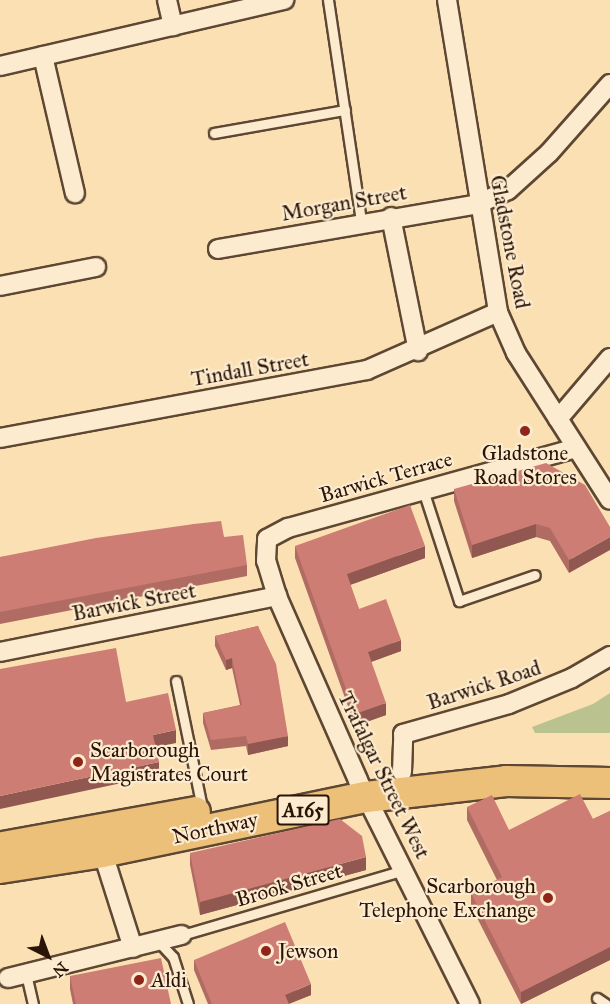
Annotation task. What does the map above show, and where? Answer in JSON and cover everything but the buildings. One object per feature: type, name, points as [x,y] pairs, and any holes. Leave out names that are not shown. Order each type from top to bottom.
[{"type":"main road","name":"Northway","points":[[0,847],[99,841],[362,788],[402,772],[507,761],[610,763]]},
{"type":"main road","name":"Northway","points":[[0,868],[203,810],[362,788],[506,781],[610,783]]},
{"type":"street","points":[[166,0],[173,26]]},
{"type":"street","points":[[0,66],[284,0]]},
{"type":"street","name":"Gladstone Road","points":[[447,0],[478,204],[498,312],[516,353],[610,500]]},
{"type":"street","points":[[43,56],[75,193]]},
{"type":"street","name":"Morgan Street","points":[[218,249],[361,222],[478,204],[508,190],[525,176],[610,84]]},
{"type":"street","points":[[391,217],[418,351]]},
{"type":"street","points":[[0,285],[96,267]]},
{"type":"street","name":"Tindall Street","points":[[0,438],[367,370],[418,351],[498,312]]},
{"type":"street","points":[[558,419],[610,358]]},
{"type":"street","name":"Barwick Terrace","points":[[277,596],[266,561],[267,538],[288,528],[576,448]]},
{"type":"street","name":"Barwick Street","points":[[0,652],[277,596]]},
{"type":"street","name":"Trafalgar Street West","points":[[277,596],[362,788],[470,1004]]},
{"type":"street","name":"Barwick Road","points":[[402,772],[403,734],[509,704],[572,678],[610,656]]},
{"type":"street","points":[[99,841],[133,948]]},
{"type":"street","points":[[17,976],[182,935]]},
{"type":"lane","points":[[328,0],[361,222]]},
{"type":"lane","points":[[214,133],[345,110]]},
{"type":"lane","points":[[423,490],[459,601],[535,575]]},
{"type":"lane","points":[[176,681],[203,810]]},
{"type":"lane","name":"Brook Street","points":[[182,935],[405,870]]},
{"type":"lane","points":[[157,940],[173,957],[188,1004]]},
{"type":"lane","points":[[17,976],[33,1004]]},
{"type":"lane","points":[[597,998],[606,1004]]},
{"type":"green space","points":[[610,693],[610,733],[535,733],[532,727],[593,704]]},
{"type":"place","name":"Gladstone Road Stores","points":[[525,431]]},
{"type":"place","name":"Scarborough Magistrates Court","points":[[78,762]]},
{"type":"place","name":"Scarborough Telephone Exchange","points":[[548,898]]},
{"type":"place","name":"Jewson","points":[[266,951]]},
{"type":"place","name":"Aldi","points":[[139,980]]}]
